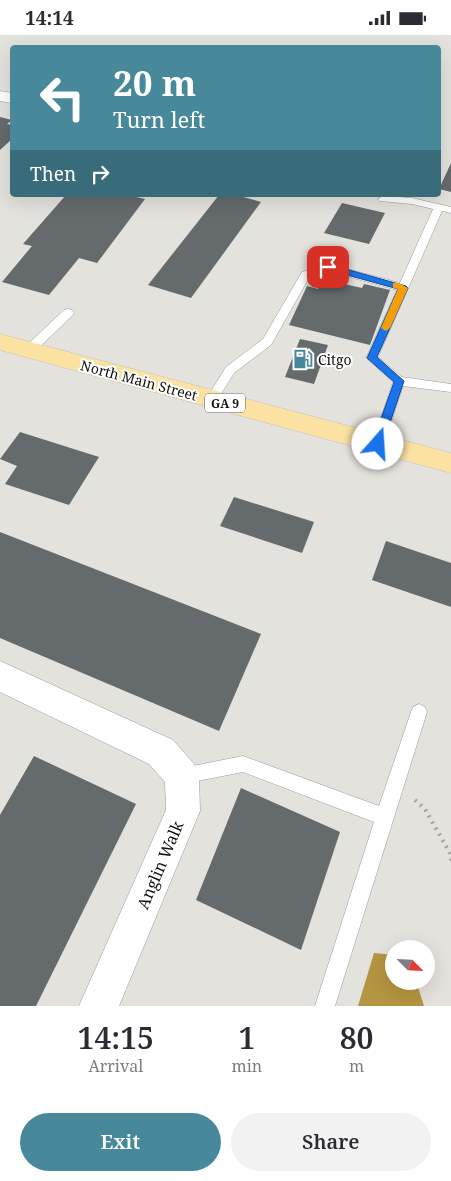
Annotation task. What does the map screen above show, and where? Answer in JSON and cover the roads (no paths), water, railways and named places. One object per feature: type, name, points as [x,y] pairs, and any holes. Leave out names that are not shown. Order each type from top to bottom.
[{"type":"main road","name":"North Main Street","points":[[0,342],[451,463]]},
{"type":"street","points":[[0,676],[161,752],[182,776]]},
{"type":"street","name":"Anglin Walk","points":[[99,1006],[183,811],[182,776]]},
{"type":"lane","points":[[383,199],[412,201],[451,210]]},
{"type":"lane","points":[[439,207],[372,358],[399,381],[451,387]]},
{"type":"lane","points":[[212,399],[230,370],[267,342],[306,274],[328,267],[403,288]]},
{"type":"lane","points":[[29,350],[68,313]]},
{"type":"lane","points":[[378,444],[399,381]]},
{"type":"lane","points":[[326,1006],[384,817],[420,711]]},
{"type":"lane","points":[[182,776],[243,764],[384,817]]},
{"type":"place","name":"Citgo","points":[[303,359]]}]
